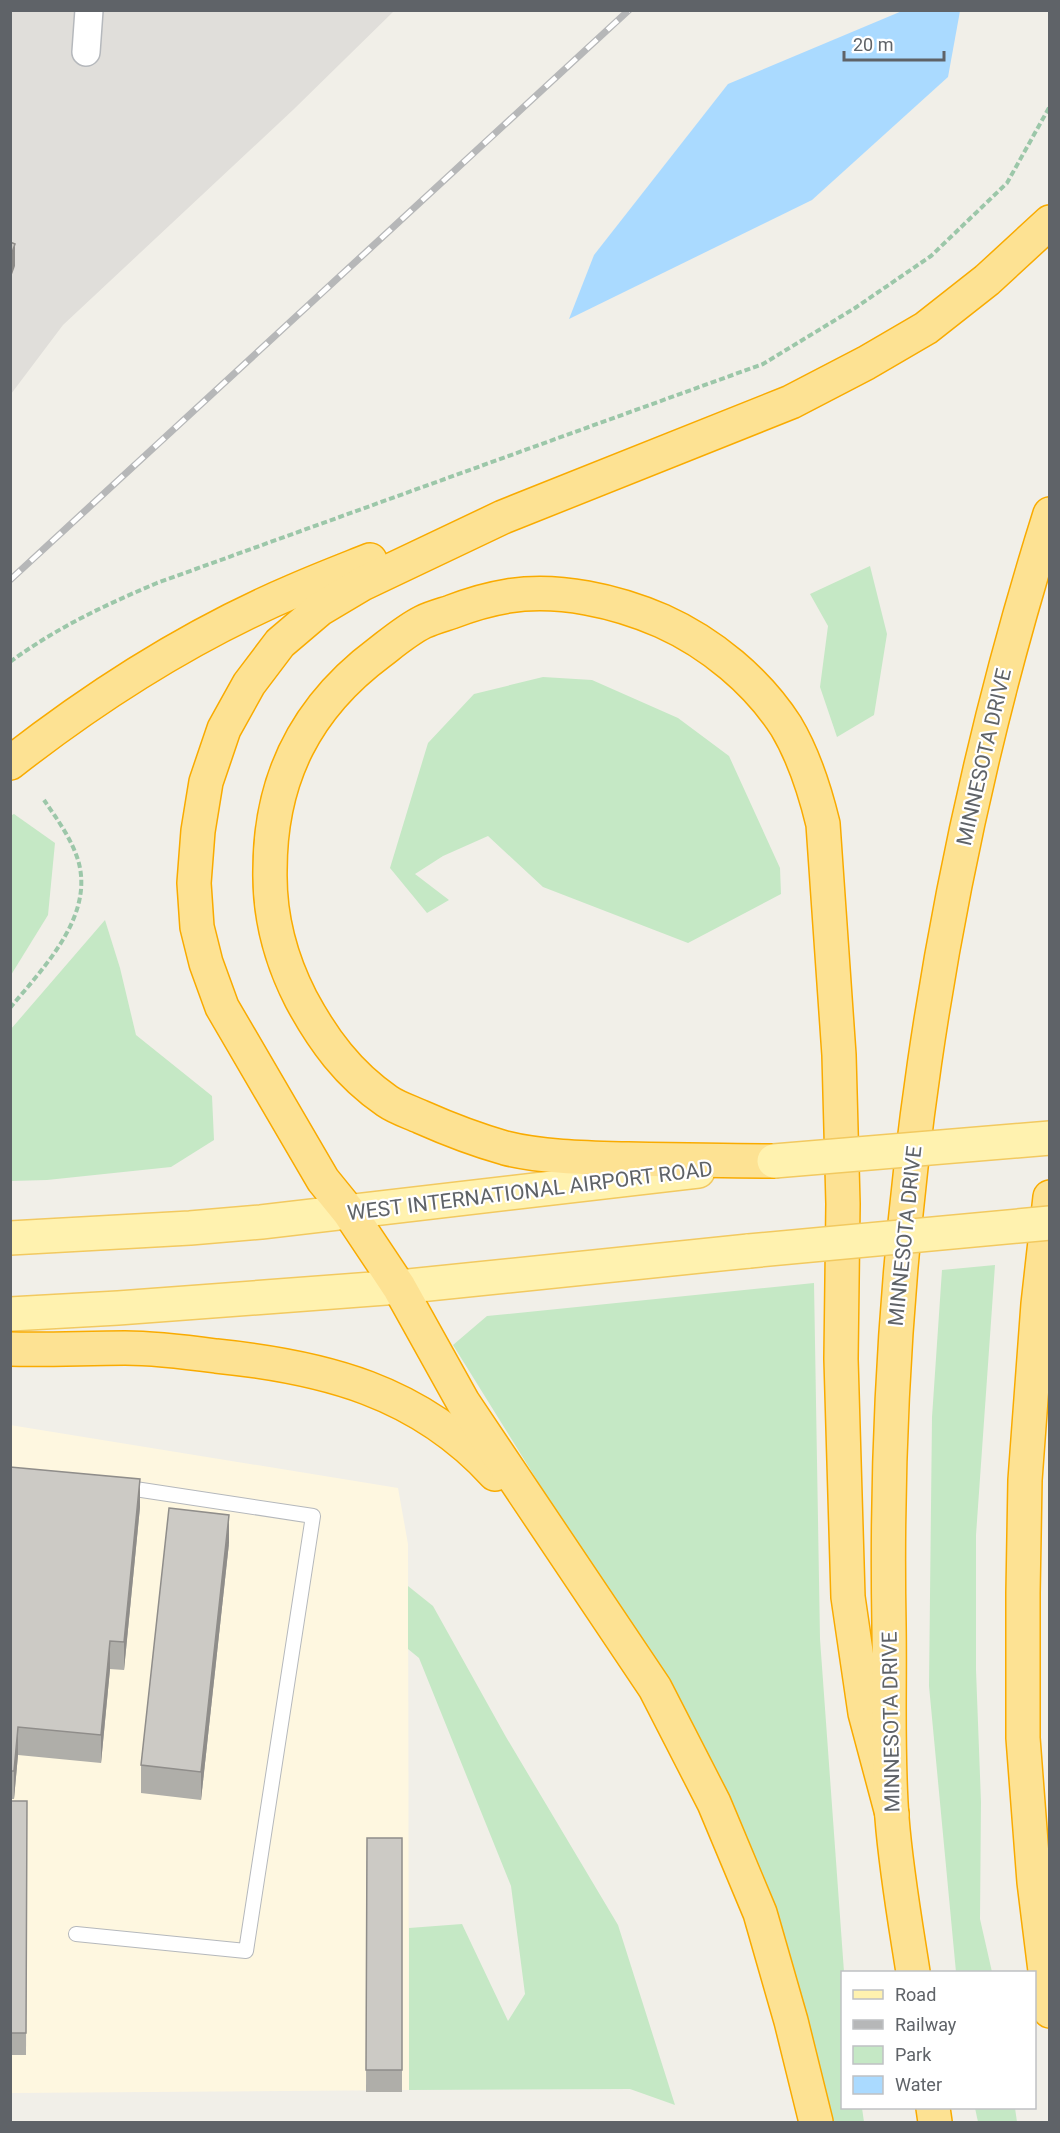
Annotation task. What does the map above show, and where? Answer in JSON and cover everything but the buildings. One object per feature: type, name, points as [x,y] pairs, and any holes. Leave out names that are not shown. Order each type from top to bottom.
[{"type":"highway","points":[[816,2122],[791,2021],[760,1913],[714,1803],[655,1688],[463,1402],[399,1287],[349,1212],[324,1180],[222,1007],[206,963],[197,927],[194,883],[198,831],[206,782],[224,729],[249,684],[280,643],[320,609],[362,584],[503,517],[791,402],[866,363],[926,328],[987,280],[1050,222]]},
{"type":"highway","name":"MINNESOTA DRIVE","points":[[913,1971],[892,1814],[887,1529],[891,1393],[898,1305],[921,1080],[951,900],[998,689],[1050,514]]},
{"type":"highway","points":[[10,763],[96,701],[170,653],[240,617],[293,591],[382,555],[503,517]]},
{"type":"highway","points":[[774,1161],[582,1158],[508,1149],[441,1126],[389,1102],[339,1060],[311,1017],[290,977],[275,933],[270,883],[270,838],[279,792],[293,751],[315,714],[356,670],[422,622],[472,604],[511,596],[550,594],[594,600],[648,615],[684,631],[720,656],[756,688],[786,727],[803,761],[816,794],[823,824],[839,1055],[843,1204],[841,1359],[848,1597],[865,1713],[892,1814]]},
{"type":"highway","points":[[1050,1197],[1025,1480],[1023,1716],[1034,1882],[1050,2011]]},
{"type":"highway","points":[[1047,1234],[1050,1308]]},
{"type":"highway","points":[[10,1349],[127,1348],[260,1360],[314,1371],[356,1383],[392,1397],[438,1424],[476,1453],[556,1540]]},
{"type":"main road","name":"WEST INTERNATIONAL AIRPORT ROAD","points":[[10,1238],[190,1228],[349,1212],[774,1161],[1050,1138]]},
{"type":"main road","points":[[10,1314],[399,1287],[749,1251],[1047,1234]]},
{"type":"street","points":[[86,52],[89,10]]},
{"type":"lane","points":[[76,1934],[246,1951],[313,1516],[105,1484]]},
{"type":"path","points":[[10,662],[37,642],[76,619],[157,583],[763,364],[855,308],[931,256],[1007,183],[1050,106]]},
{"type":"path","points":[[10,1008],[60,943],[78,906],[81,890],[81,873],[75,851],[44,800]]},
{"type":"shaded area","points":[[11,11],[394,11],[294,109],[63,325],[11,394]]},
{"type":"shaded area","points":[[10,1425],[398,1488],[408,1544],[409,2090],[11,2093]]},
{"type":"green space","points":[[870,566],[887,634],[874,715],[837,737],[820,687],[828,626],[810,594]]},
{"type":"green space","points":[[543,677],[592,680],[678,718],[729,756],[780,868],[781,894],[688,943],[543,887],[488,836],[443,856],[415,874],[449,900],[427,913],[390,868],[428,743],[474,694]]},
{"type":"green space","points":[[14,814],[55,843],[48,915],[11,975],[10,816]]},
{"type":"green space","points":[[105,920],[120,968],[136,1035],[212,1096],[214,1140],[171,1167],[47,1180],[11,1181],[11,1029]]},
{"type":"green space","points":[[995,1265],[976,1535],[976,1670],[981,1802],[980,1919],[992,1971],[956,1971],[929,1686],[932,1417],[942,1270]]},
{"type":"green space","points":[[814,1283],[820,1639],[844,1971],[841,1971],[841,2109],[862,2109],[864,2122],[833,2122],[786,1954],[686,1720],[453,1345],[487,1316]]},
{"type":"green space","points":[[408,1586],[433,1606],[506,1737],[618,1925],[675,2105],[630,2089],[409,2090],[409,1928],[462,1924],[508,2021],[525,1994],[511,1886],[419,1658],[408,1649]]},
{"type":"green space","points":[[975,2109],[1015,2109],[1017,2122],[978,2122]]},
{"type":"water","points":[[902,11],[960,11],[948,77],[812,200],[569,319],[594,255],[728,84]]},
{"type":"railway","points":[[10,580],[629,10]]}]
